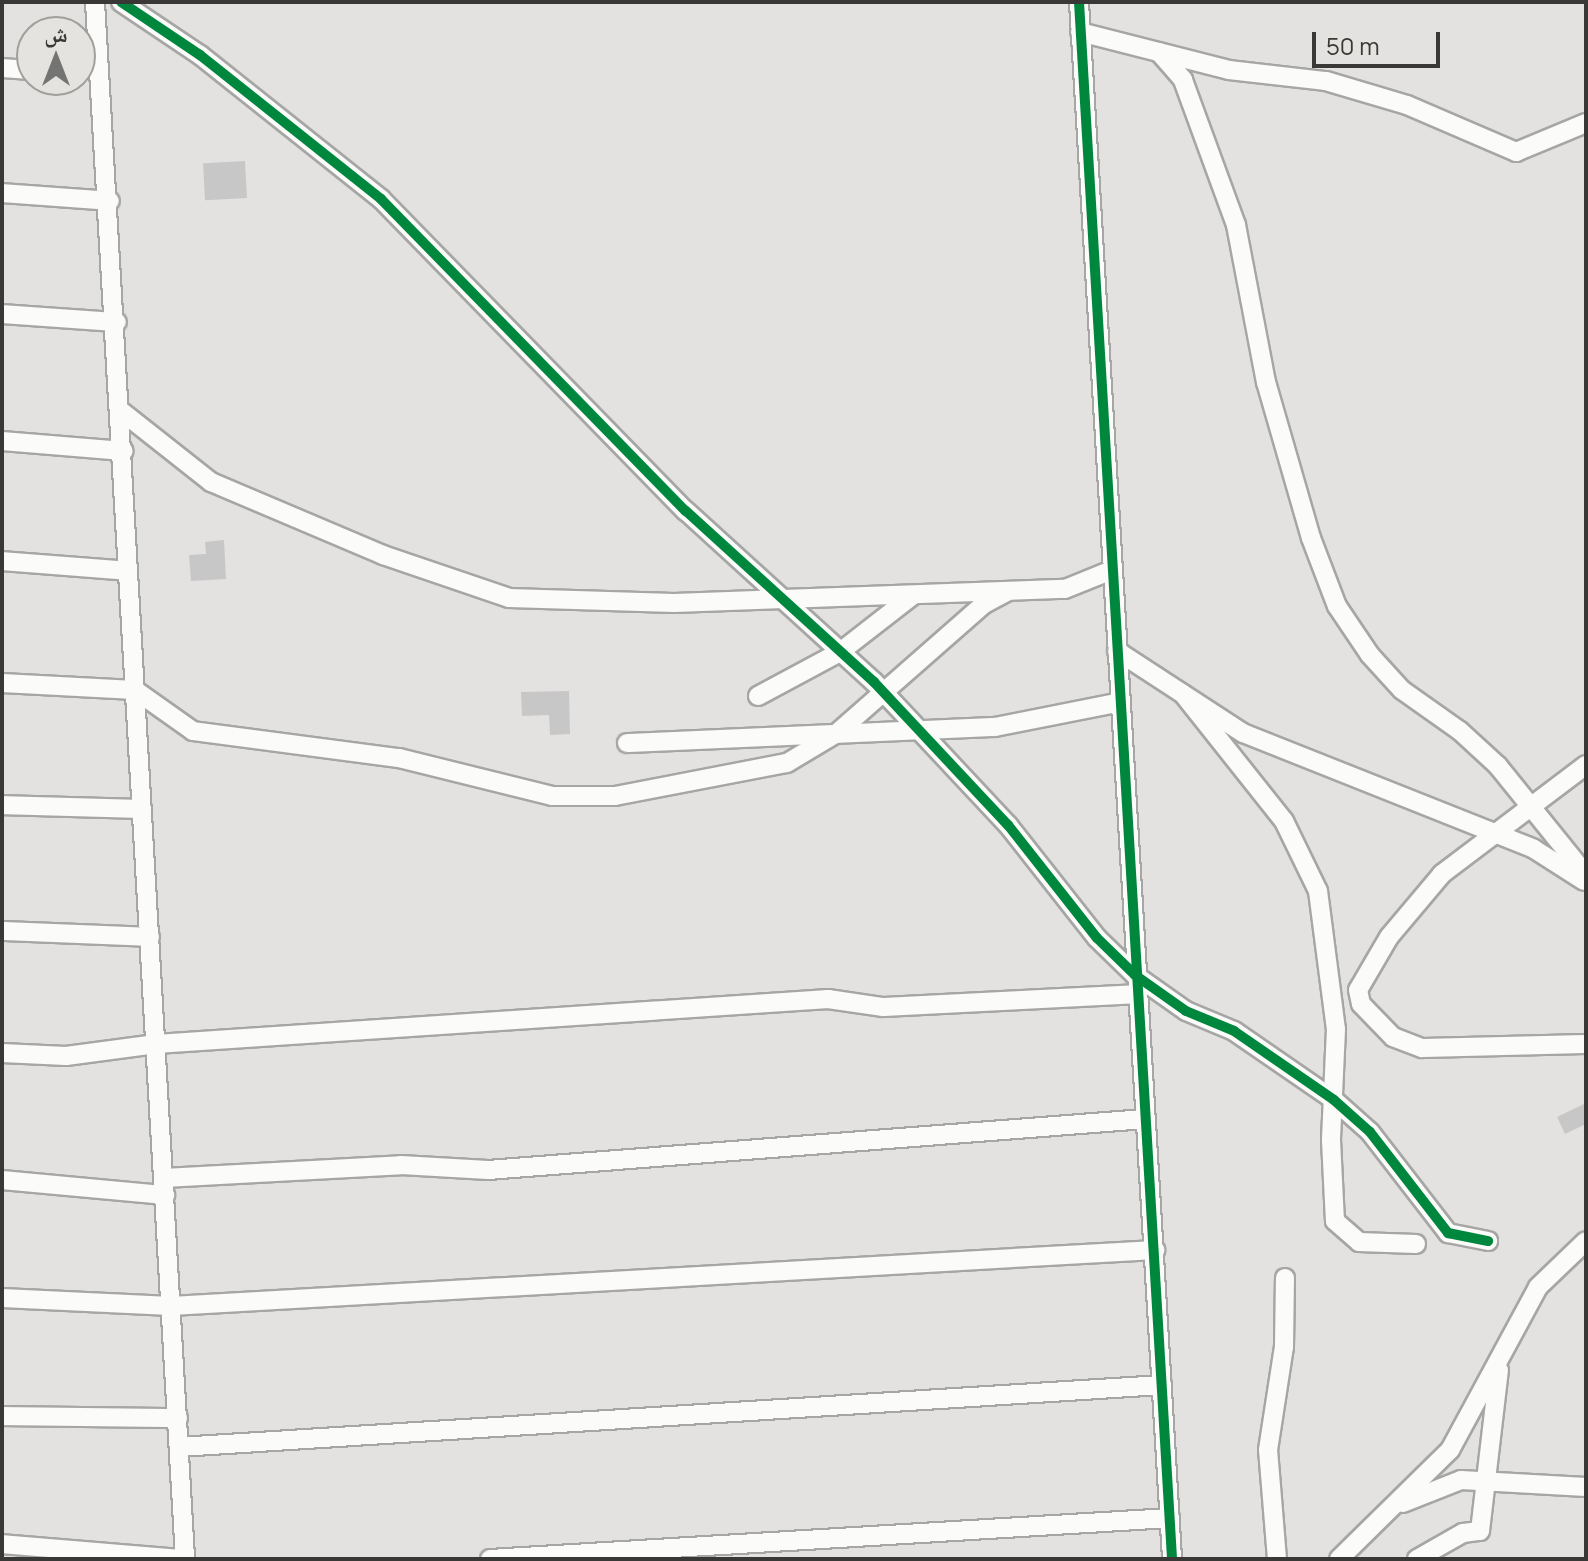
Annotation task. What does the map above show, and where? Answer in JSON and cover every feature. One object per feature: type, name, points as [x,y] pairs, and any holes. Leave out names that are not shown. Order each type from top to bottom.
[{"type":"street","points":[[121,2],[200,55],[381,199],[686,511],[884,693],[1008,825],[1136,984],[1186,1011],[1234,1031],[1334,1100],[1370,1132],[1448,1233],[1488,1241]]},
{"type":"street","points":[[1079,2],[1172,1559]]},
{"type":"street","points":[[1080,32],[1229,70],[1339,85],[1407,105],[1516,152],[1586,123]]},
{"type":"street","points":[[1159,52],[1183,80],[1236,225],[1266,382],[1311,538],[1337,606],[1370,655],[1402,690],[1460,731],[1498,766],[1586,875]]},
{"type":"street","points":[[2,1544],[182,1559],[178,1418],[128,571],[110,201],[93,96]]},
{"type":"street","points":[[2,193],[110,201]]},
{"type":"street","points":[[2,314],[117,322]]},
{"type":"street","points":[[121,411],[211,482],[383,555],[509,598],[674,603],[1007,592],[1065,589],[1112,570]]},
{"type":"street","points":[[2,441],[124,451]]},
{"type":"street","points":[[2,561],[128,571]]},
{"type":"street","points":[[2,683],[135,690],[193,731],[399,758],[552,796],[615,796],[787,763],[837,733],[984,604],[1007,592]]},
{"type":"street","points":[[758,696],[840,652],[912,596]]},
{"type":"street","points":[[1117,651],[1243,733],[1491,835],[1534,849],[1586,882]]},
{"type":"street","points":[[1183,694],[1284,821],[1318,891],[1335,1015],[1331,1178],[1335,1221],[1359,1242],[1416,1244]]},
{"type":"street","points":[[627,743],[995,727],[1121,702]]},
{"type":"street","points":[[1586,765],[1528,805],[1442,874],[1389,937],[1358,990],[1361,1004],[1393,1037],[1422,1048],[1586,1044]]},
{"type":"street","points":[[2,805],[142,809]]},
{"type":"street","points":[[2,931],[150,937]]},
{"type":"street","points":[[2,1053],[66,1056],[156,1044],[828,999],[883,1007],[1136,984]]},
{"type":"street","points":[[2,1180],[164,1187],[401,1165],[488,1170],[1145,1119]]},
{"type":"street","points":[[1339,1559],[1450,1450],[1471,1416],[1503,1346],[1538,1287],[1586,1241]]},
{"type":"street","points":[[2,1298],[171,1306],[1155,1250]]},
{"type":"street","points":[[1277,1559],[1268,1450],[1284,1347],[1285,1278]]},
{"type":"street","points":[[1417,1559],[1463,1533],[1480,1531],[1503,1346]]},
{"type":"street","points":[[179,1447],[1162,1385]]},
{"type":"street","points":[[2,1416],[178,1418]]},
{"type":"street","points":[[1390,1509],[1447,1484],[1488,1479],[1586,1487]]},
{"type":"street","points":[[490,1559],[1170,1518]]},
{"type":"building","points":[[245,161],[247,198],[205,200],[203,163]]},
{"type":"building","points":[[224,540],[226,579],[191,581],[189,555],[206,554],[205,542]]},
{"type":"building","points":[[569,691],[570,734],[550,735],[549,715],[522,716],[521,692]]},
{"type":"building","points":[[1586,1103],[1586,1124],[1565,1134],[1557,1117]]},
{"type":"cycle path","points":[[121,2],[200,55],[381,199],[686,511],[874,682],[1008,825],[1097,938],[1135,975],[1186,1011],[1234,1031],[1334,1100],[1370,1132],[1448,1233],[1488,1241]]},
{"type":"cycle path","points":[[1079,2],[1172,1559]]}]
